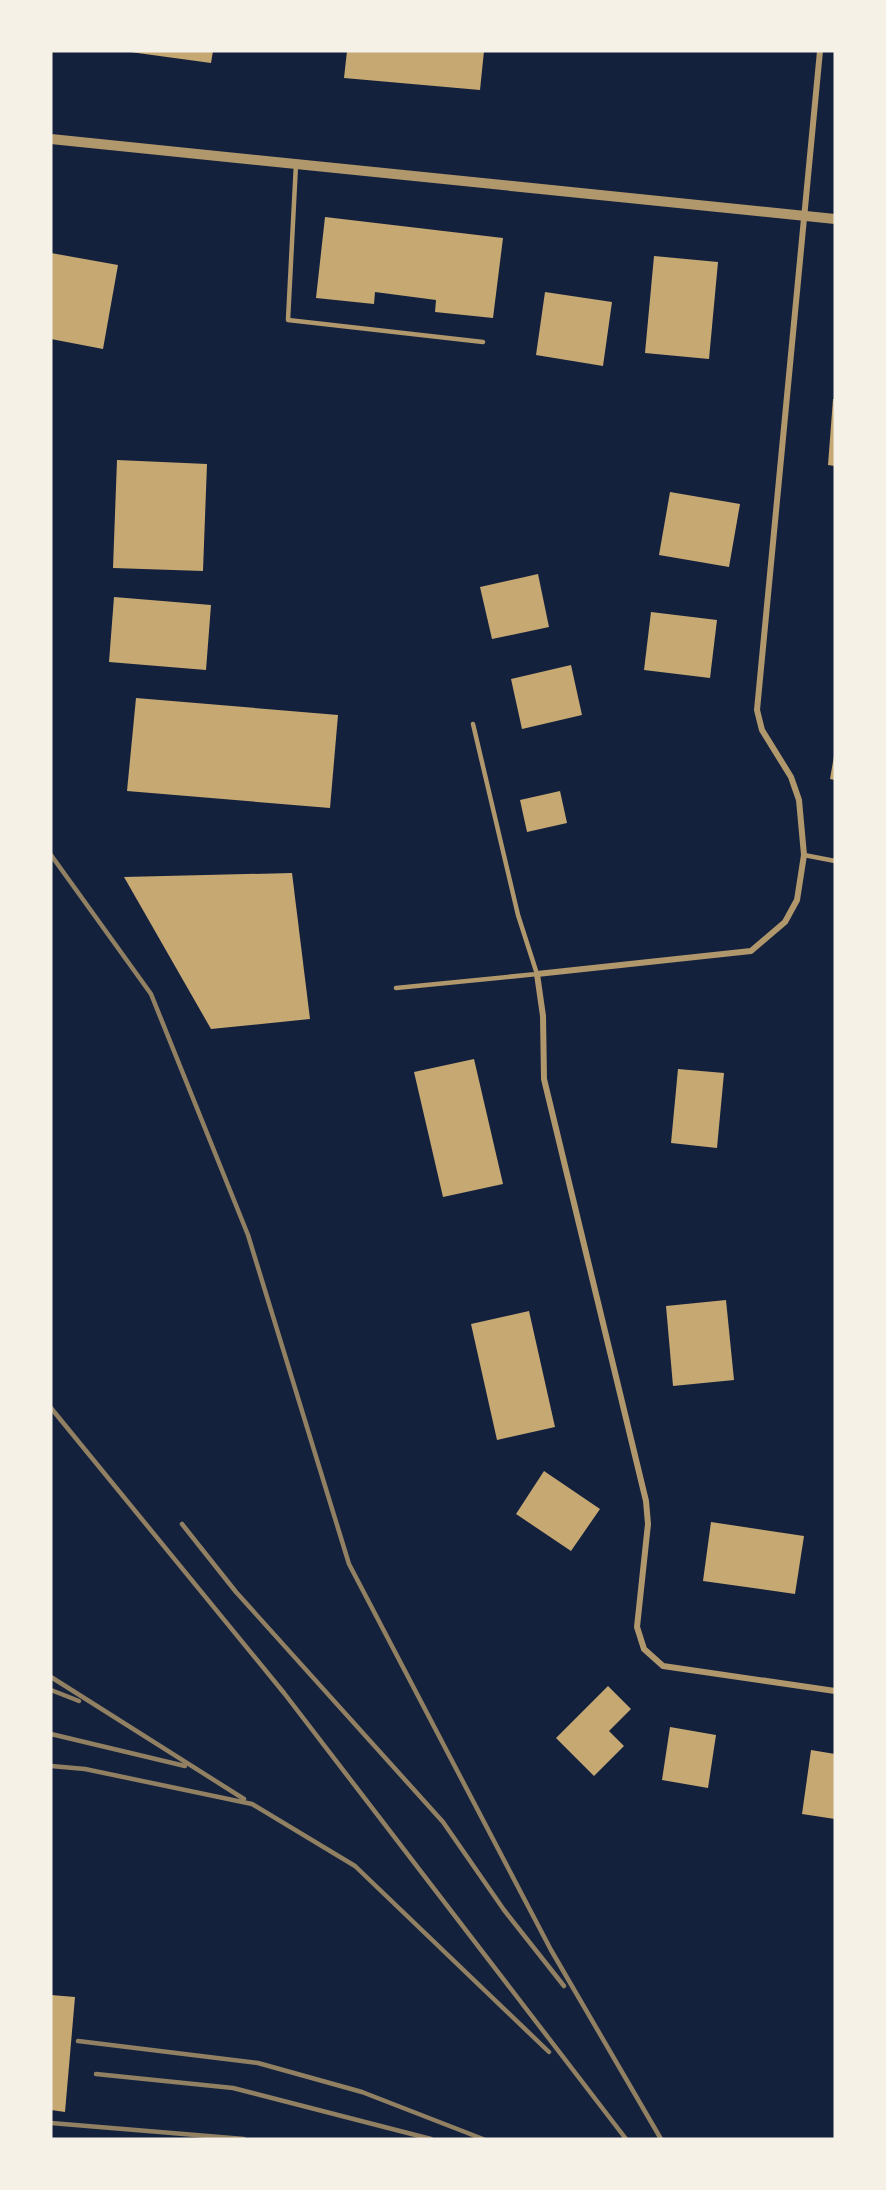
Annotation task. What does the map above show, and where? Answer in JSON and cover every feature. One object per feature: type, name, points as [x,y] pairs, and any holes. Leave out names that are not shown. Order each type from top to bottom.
[{"type":"street","points":[[820,51],[757,710],[762,730],[791,777],[799,801],[804,855],[797,900],[785,922],[751,951],[537,974],[543,1016],[544,1079],[646,1501],[648,1524],[637,1627],[644,1649],[663,1666],[835,1691]]},
{"type":"street","points":[[51,139],[835,219]]},
{"type":"lane","points":[[296,165],[288,320],[483,342]]},
{"type":"lane","points":[[396,988],[537,974],[518,915],[473,724]]},
{"type":"lane","points":[[804,855],[835,861]]},
{"type":"building","points":[[123,51],[213,51],[211,63]]},
{"type":"building","points":[[347,51],[484,51],[480,90],[344,78]]},
{"type":"building","points":[[325,217],[503,238],[493,318],[435,312],[436,300],[375,292],[374,304],[316,298]]},
{"type":"building","points":[[51,253],[118,265],[103,349],[51,339]]},
{"type":"building","points":[[654,256],[718,262],[709,359],[645,353]]},
{"type":"building","points":[[545,292],[612,302],[603,366],[536,355]]},
{"type":"building","points":[[833,399],[835,399],[835,466],[828,465]]},
{"type":"building","points":[[117,460],[207,464],[203,571],[113,568]]},
{"type":"building","points":[[670,492],[740,504],[729,567],[659,555]]},
{"type":"building","points":[[538,574],[549,627],[492,639],[480,587]]},
{"type":"building","points":[[114,597],[211,605],[206,670],[109,662]]},
{"type":"building","points":[[651,612],[717,620],[710,678],[644,670]]},
{"type":"building","points":[[571,665],[582,715],[522,729],[511,679]]},
{"type":"building","points":[[136,698],[338,715],[330,808],[127,791]]},
{"type":"building","points":[[835,756],[835,780],[830,779]]},
{"type":"building","points":[[560,791],[567,823],[527,832],[520,800]]},
{"type":"building","points":[[292,873],[310,1019],[211,1029],[124,877]]},
{"type":"building","points":[[474,1059],[503,1184],[443,1197],[414,1072]]},
{"type":"building","points":[[678,1069],[724,1073],[717,1148],[671,1143]]},
{"type":"building","points":[[726,1300],[734,1380],[673,1386],[666,1306]]},
{"type":"building","points":[[529,1311],[555,1427],[497,1440],[471,1324]]},
{"type":"building","points":[[544,1471],[600,1509],[571,1551],[516,1514]]},
{"type":"building","points":[[711,1522],[804,1536],[795,1594],[703,1581]]},
{"type":"building","points":[[608,1686],[631,1709],[609,1731],[624,1746],[594,1776],[556,1738]]},
{"type":"building","points":[[670,1727],[716,1735],[708,1788],[662,1780]]},
{"type":"building","points":[[811,1750],[835,1754],[835,1819],[802,1814]]},
{"type":"building","points":[[51,1995],[75,1997],[65,2112],[51,2110]]},
{"type":"railway","points":[[51,855],[151,994],[248,1235],[349,1564],[551,1950],[661,2139]]},
{"type":"railway","points":[[51,1408],[284,1693],[626,2139]]},
{"type":"railway","points":[[182,1524],[236,1592],[443,1822],[504,1910],[564,1986]]},
{"type":"railway","points":[[51,1677],[244,1799]]},
{"type":"railway","points":[[51,1690],[79,1701]]},
{"type":"railway","points":[[51,1734],[185,1766]]},
{"type":"railway","points":[[51,1766],[85,1769],[252,1804],[355,1866],[549,2052]]},
{"type":"railway","points":[[78,2041],[258,2063],[362,2092],[483,2139]]},
{"type":"railway","points":[[96,2074],[233,2088],[431,2139]]},
{"type":"railway","points":[[51,2123],[244,2139]]}]
